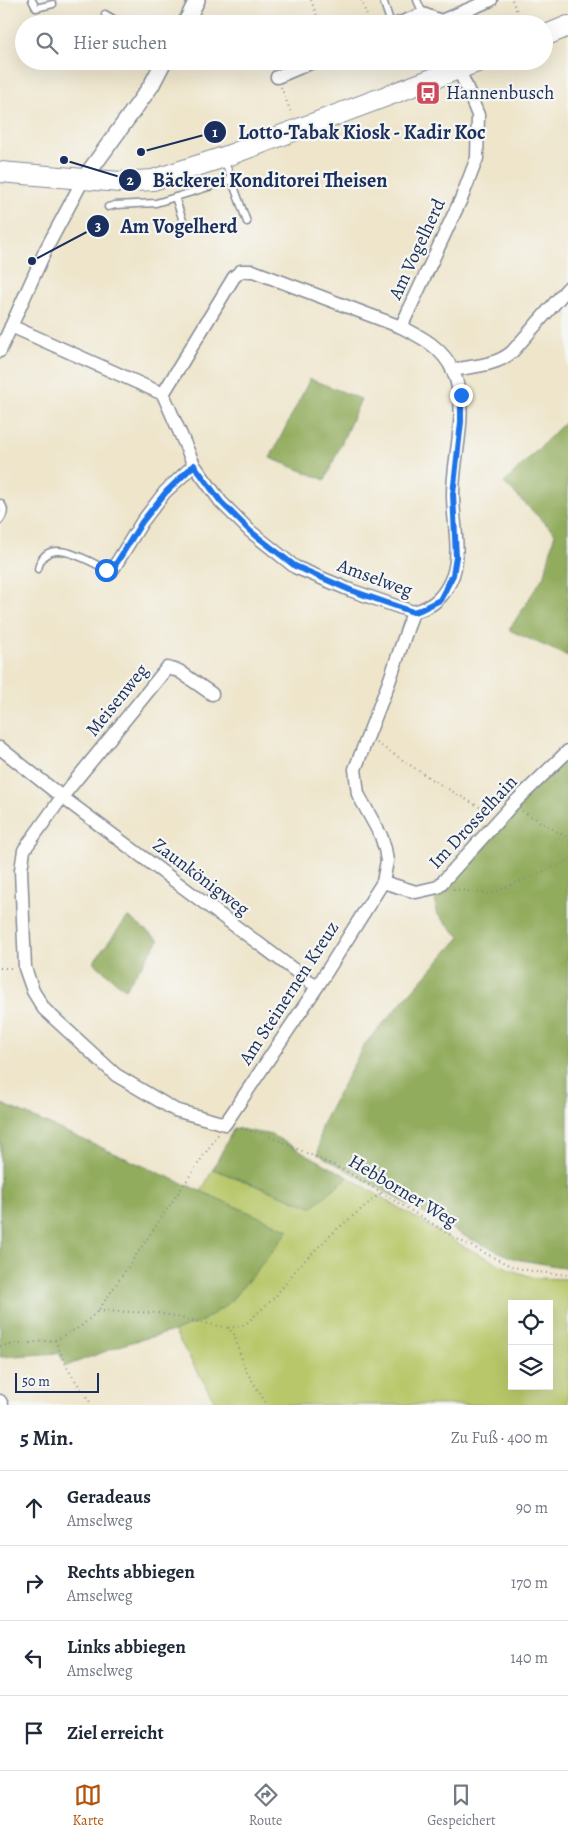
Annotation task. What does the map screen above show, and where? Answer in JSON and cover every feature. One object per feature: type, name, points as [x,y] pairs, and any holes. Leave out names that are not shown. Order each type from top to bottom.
[{"type":"main road","points":[[553,32],[568,26]]},
{"type":"main road","points":[[0,172],[120,182],[153,180],[224,157],[447,70]]},
{"type":"street","points":[[190,15],[197,0]]},
{"type":"street","points":[[458,15],[491,0]]},
{"type":"street","points":[[0,351],[46,249],[83,180],[151,86],[159,70]]},
{"type":"street","points":[[277,77],[294,70]]},
{"type":"street","name":"Am Vogelherd","points":[[163,394],[234,277],[241,271],[253,271],[401,327],[462,197],[477,158],[478,115],[459,70]]},
{"type":"street","points":[[452,370],[495,362],[504,358],[512,352],[568,288]]},
{"type":"street","points":[[11,326],[163,394]]},
{"type":"street","name":"Amselweg","points":[[163,394],[194,465],[221,502],[250,531],[295,566],[350,590],[413,612],[440,600],[453,575],[456,550],[453,494],[461,422],[461,395],[446,359],[428,340],[401,327]]},
{"type":"street","points":[[111,572],[142,522],[160,499],[194,465]]},
{"type":"street","points":[[383,882],[387,861],[385,849],[381,836],[358,794],[355,782],[355,769],[389,682],[413,612]]},
{"type":"street","name":"Meisenweg","points":[[62,797],[167,668],[180,671],[212,694]]},
{"type":"street","name":"Zaunkönigweg","points":[[0,748],[62,797],[317,987]]},
{"type":"street","name":"Im Drosselhain","points":[[383,882],[416,892],[438,887],[512,805],[568,751]]},
{"type":"street","points":[[62,797],[24,850],[21,870],[25,968],[33,991],[44,1009],[116,1075],[175,1110],[225,1124]]},
{"type":"street","name":"Am Steinernen Kreuz","points":[[225,1124],[317,987],[383,882]]},
{"type":"street","points":[[0,1401],[2,1405]]},
{"type":"lane","points":[[32,0],[36,8],[53,4]]},
{"type":"lane","points":[[383,0],[389,15]]},
{"type":"lane","points":[[417,0],[422,14]]},
{"type":"lane","points":[[224,157],[247,222]]},
{"type":"lane","points":[[108,207],[156,203],[232,180]]},
{"type":"lane","points":[[175,197],[184,224]]},
{"type":"lane","points":[[0,503],[4,509],[0,520]]},
{"type":"lane","points":[[38,569],[43,556],[48,552],[59,550],[111,572]]},
{"type":"path","points":[[311,0],[317,15]]},
{"type":"path","points":[[361,0],[367,15]]},
{"type":"path","points":[[512,0],[518,15]]},
{"type":"path","points":[[274,70],[297,129]]},
{"type":"path","points":[[367,736],[431,779],[500,818]]},
{"type":"path","points":[[512,805],[568,838]]},
{"type":"path","points":[[438,887],[490,894],[568,861]]},
{"type":"path","points":[[0,1346],[55,1340],[80,1327],[98,1311],[225,1124]]},
{"type":"path","name":"Hebborner Weg","points":[[225,1124],[267,1135],[346,1171],[459,1240],[513,1267],[568,1275]]},
{"type":"path","points":[[98,1311],[158,1313],[228,1328],[241,1326],[275,1297],[305,1260],[337,1229],[381,1193]]},
{"type":"path","points":[[228,1328],[234,1334],[245,1369],[267,1405]]},
{"type":"path","points":[[55,1340],[69,1371],[92,1405]]},
{"type":"green space","points":[[310,379],[361,399],[325,480],[270,458]]},
{"type":"green space","points":[[568,419],[568,656],[509,630],[545,574],[555,533],[504,483]]},
{"type":"green space","points":[[568,758],[568,1268],[515,1259],[466,1237],[318,1154],[321,1126],[364,1045],[460,937],[436,913],[435,891],[501,821]]},
{"type":"green space","points":[[128,917],[159,940],[125,989],[93,962]]},
{"type":"green space","points":[[0,1103],[289,1230],[227,1305],[202,1321],[174,1331],[128,1343],[66,1366],[59,1353],[0,1357]]},
{"type":"green space","points":[[234,1128],[272,1135],[348,1177],[312,1207],[213,1169]]},
{"type":"green space","points":[[213,1169],[311,1207],[348,1177],[457,1243],[511,1270],[535,1278],[568,1279],[568,1405],[217,1405],[174,1331],[227,1305],[288,1230],[201,1192]]},
{"type":"place","name":"Hannenbusch","points":[[428,93]]},
{"type":"place","name":"Lotto-Tabak Kiosk - Kadir Koc","points":[[141,152]]},
{"type":"place","name":"Bäckerei Konditorei Theisen","points":[[64,160]]},
{"type":"place","name":"Am Vogelherd","points":[[32,261]]},
{"type":"route","points":[[106,570],[111,572],[142,522],[166,492],[194,465],[221,502],[250,531],[295,566],[350,590],[413,612],[420,610],[440,600],[453,575],[456,557],[453,494],[461,422],[461,395]]}]
